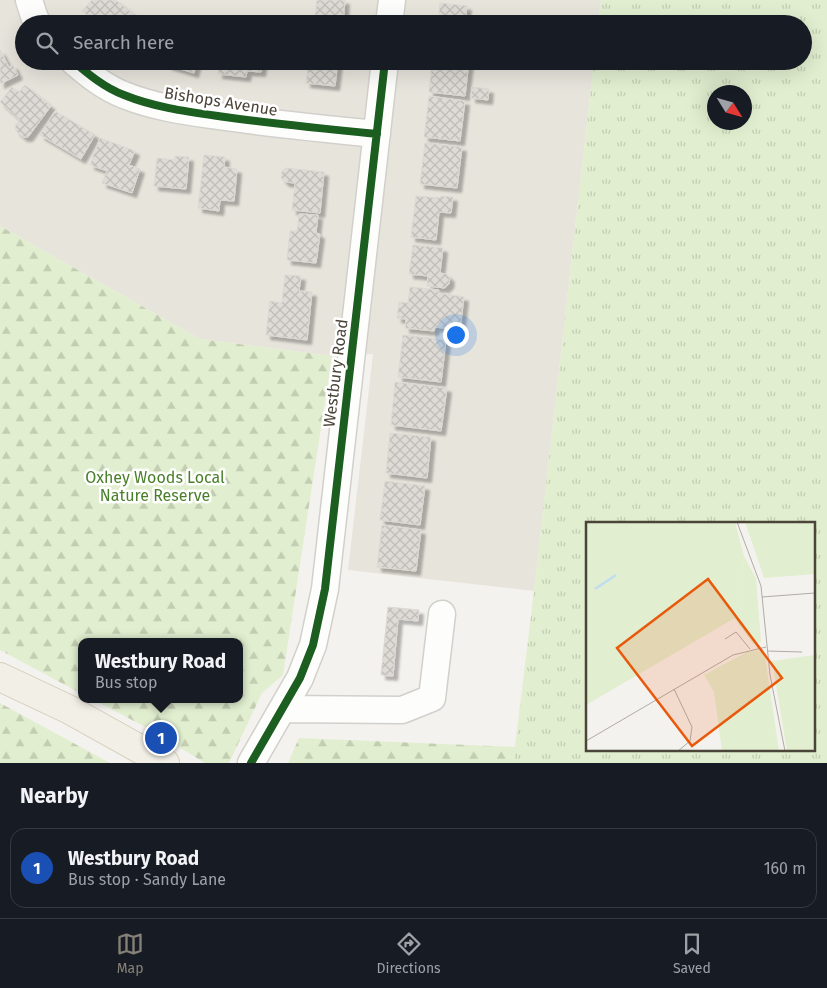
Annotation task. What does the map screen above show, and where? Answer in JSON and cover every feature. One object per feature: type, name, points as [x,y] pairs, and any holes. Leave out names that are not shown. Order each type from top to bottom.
[{"type":"main road","points":[[0,677],[68,709],[165,763]]},
{"type":"street","points":[[29,0],[35,15]]},
{"type":"street","points":[[391,15],[392,0]]},
{"type":"street","name":"Bishops Avenue","points":[[84,70],[121,95],[146,104],[283,125],[377,134]]},
{"type":"street","name":"Westbury Road","points":[[251,763],[284,709],[300,678],[313,645],[325,589],[384,70]]},
{"type":"street","points":[[284,709],[402,710],[432,698],[442,614]]},
{"type":"shaded area","points":[[0,0],[601,0],[599,15],[15,15],[15,70],[593,70],[534,591],[348,570],[373,354],[332,356],[200,339],[0,226]]},
{"type":"green space","points":[[601,0],[827,0],[827,763],[513,763],[593,70],[812,70],[812,15],[599,15]]},
{"type":"green space","name":"Oxhey Woods Local Nature Reserve","points":[[0,226],[200,339],[332,356],[283,675],[262,693],[229,763],[205,763],[153,731],[100,703],[243,703],[243,638],[78,638],[78,692],[0,650]]},
{"type":"green space","points":[[0,703],[110,763],[0,763]]},
{"type":"green space","points":[[299,738],[516,747],[513,763],[288,763]]},
{"type":"building","points":[[92,0],[116,0],[133,14],[87,15],[82,11]]},
{"type":"building","points":[[317,0],[345,0],[344,15],[315,15]]},
{"type":"building","points":[[440,3],[467,6],[466,15],[439,15]]},
{"type":"building","points":[[0,50],[9,67],[13,65],[18,75],[0,84]]},
{"type":"building","points":[[184,70],[195,70],[194,73]]},
{"type":"building","points":[[219,70],[261,70],[261,72],[247,71],[246,77],[218,74]]},
{"type":"building","points":[[308,70],[337,70],[335,86],[306,83]]},
{"type":"building","points":[[431,70],[468,70],[465,96],[429,92]]},
{"type":"building","points":[[25,85],[51,106],[28,137],[23,137],[16,131],[15,126],[20,120],[0,102],[12,87],[19,92]]},
{"type":"building","points":[[472,87],[489,89],[488,100],[471,98]]},
{"type":"building","points":[[429,96],[465,101],[460,141],[424,137]]},
{"type":"building","points":[[55,111],[95,135],[81,159],[40,135]]},
{"type":"building","points":[[100,138],[135,151],[129,165],[140,169],[132,193],[102,183],[107,171],[90,165]]},
{"type":"building","points":[[425,143],[462,147],[457,188],[420,184]]},
{"type":"building","points":[[204,155],[225,157],[224,167],[237,169],[234,201],[220,200],[219,211],[198,208]]},
{"type":"building","points":[[175,156],[189,157],[186,189],[154,186],[157,158],[175,160]]},
{"type":"building","points":[[286,168],[324,172],[320,213],[292,210],[295,183],[285,182],[281,178],[282,171]]},
{"type":"building","points":[[416,196],[453,197],[451,213],[439,212],[436,240],[411,237]]},
{"type":"building","points":[[299,214],[318,215],[316,233],[320,234],[316,263],[287,260],[290,231],[297,231]]},
{"type":"building","points":[[413,245],[443,248],[440,273],[446,274],[450,278],[449,284],[445,288],[427,286],[428,276],[409,274]]},
{"type":"building","points":[[285,275],[301,276],[299,291],[312,292],[307,340],[266,335],[270,301],[282,303]]},
{"type":"building","points":[[410,287],[439,290],[438,293],[464,297],[460,330],[435,327],[434,331],[405,328],[406,319],[397,318],[399,302],[408,303]]},
{"type":"building","points":[[403,335],[446,340],[441,382],[398,377]]},
{"type":"building","points":[[395,382],[447,388],[441,431],[391,425]]},
{"type":"building","points":[[390,433],[431,437],[427,478],[386,473]]},
{"type":"building","points":[[385,481],[425,486],[420,525],[380,520]]},
{"type":"building","points":[[382,525],[421,530],[416,571],[377,567]]},
{"type":"building","points":[[388,607],[419,610],[418,621],[398,619],[393,676],[381,675]]},
{"type":"cycle path","points":[[84,70],[110,89],[161,106],[244,120],[377,134]]},
{"type":"cycle path","points":[[251,763],[300,678],[313,645],[325,589],[384,70]]},
{"type":"place","name":"Westbury Road","points":[[161,738]]}]
